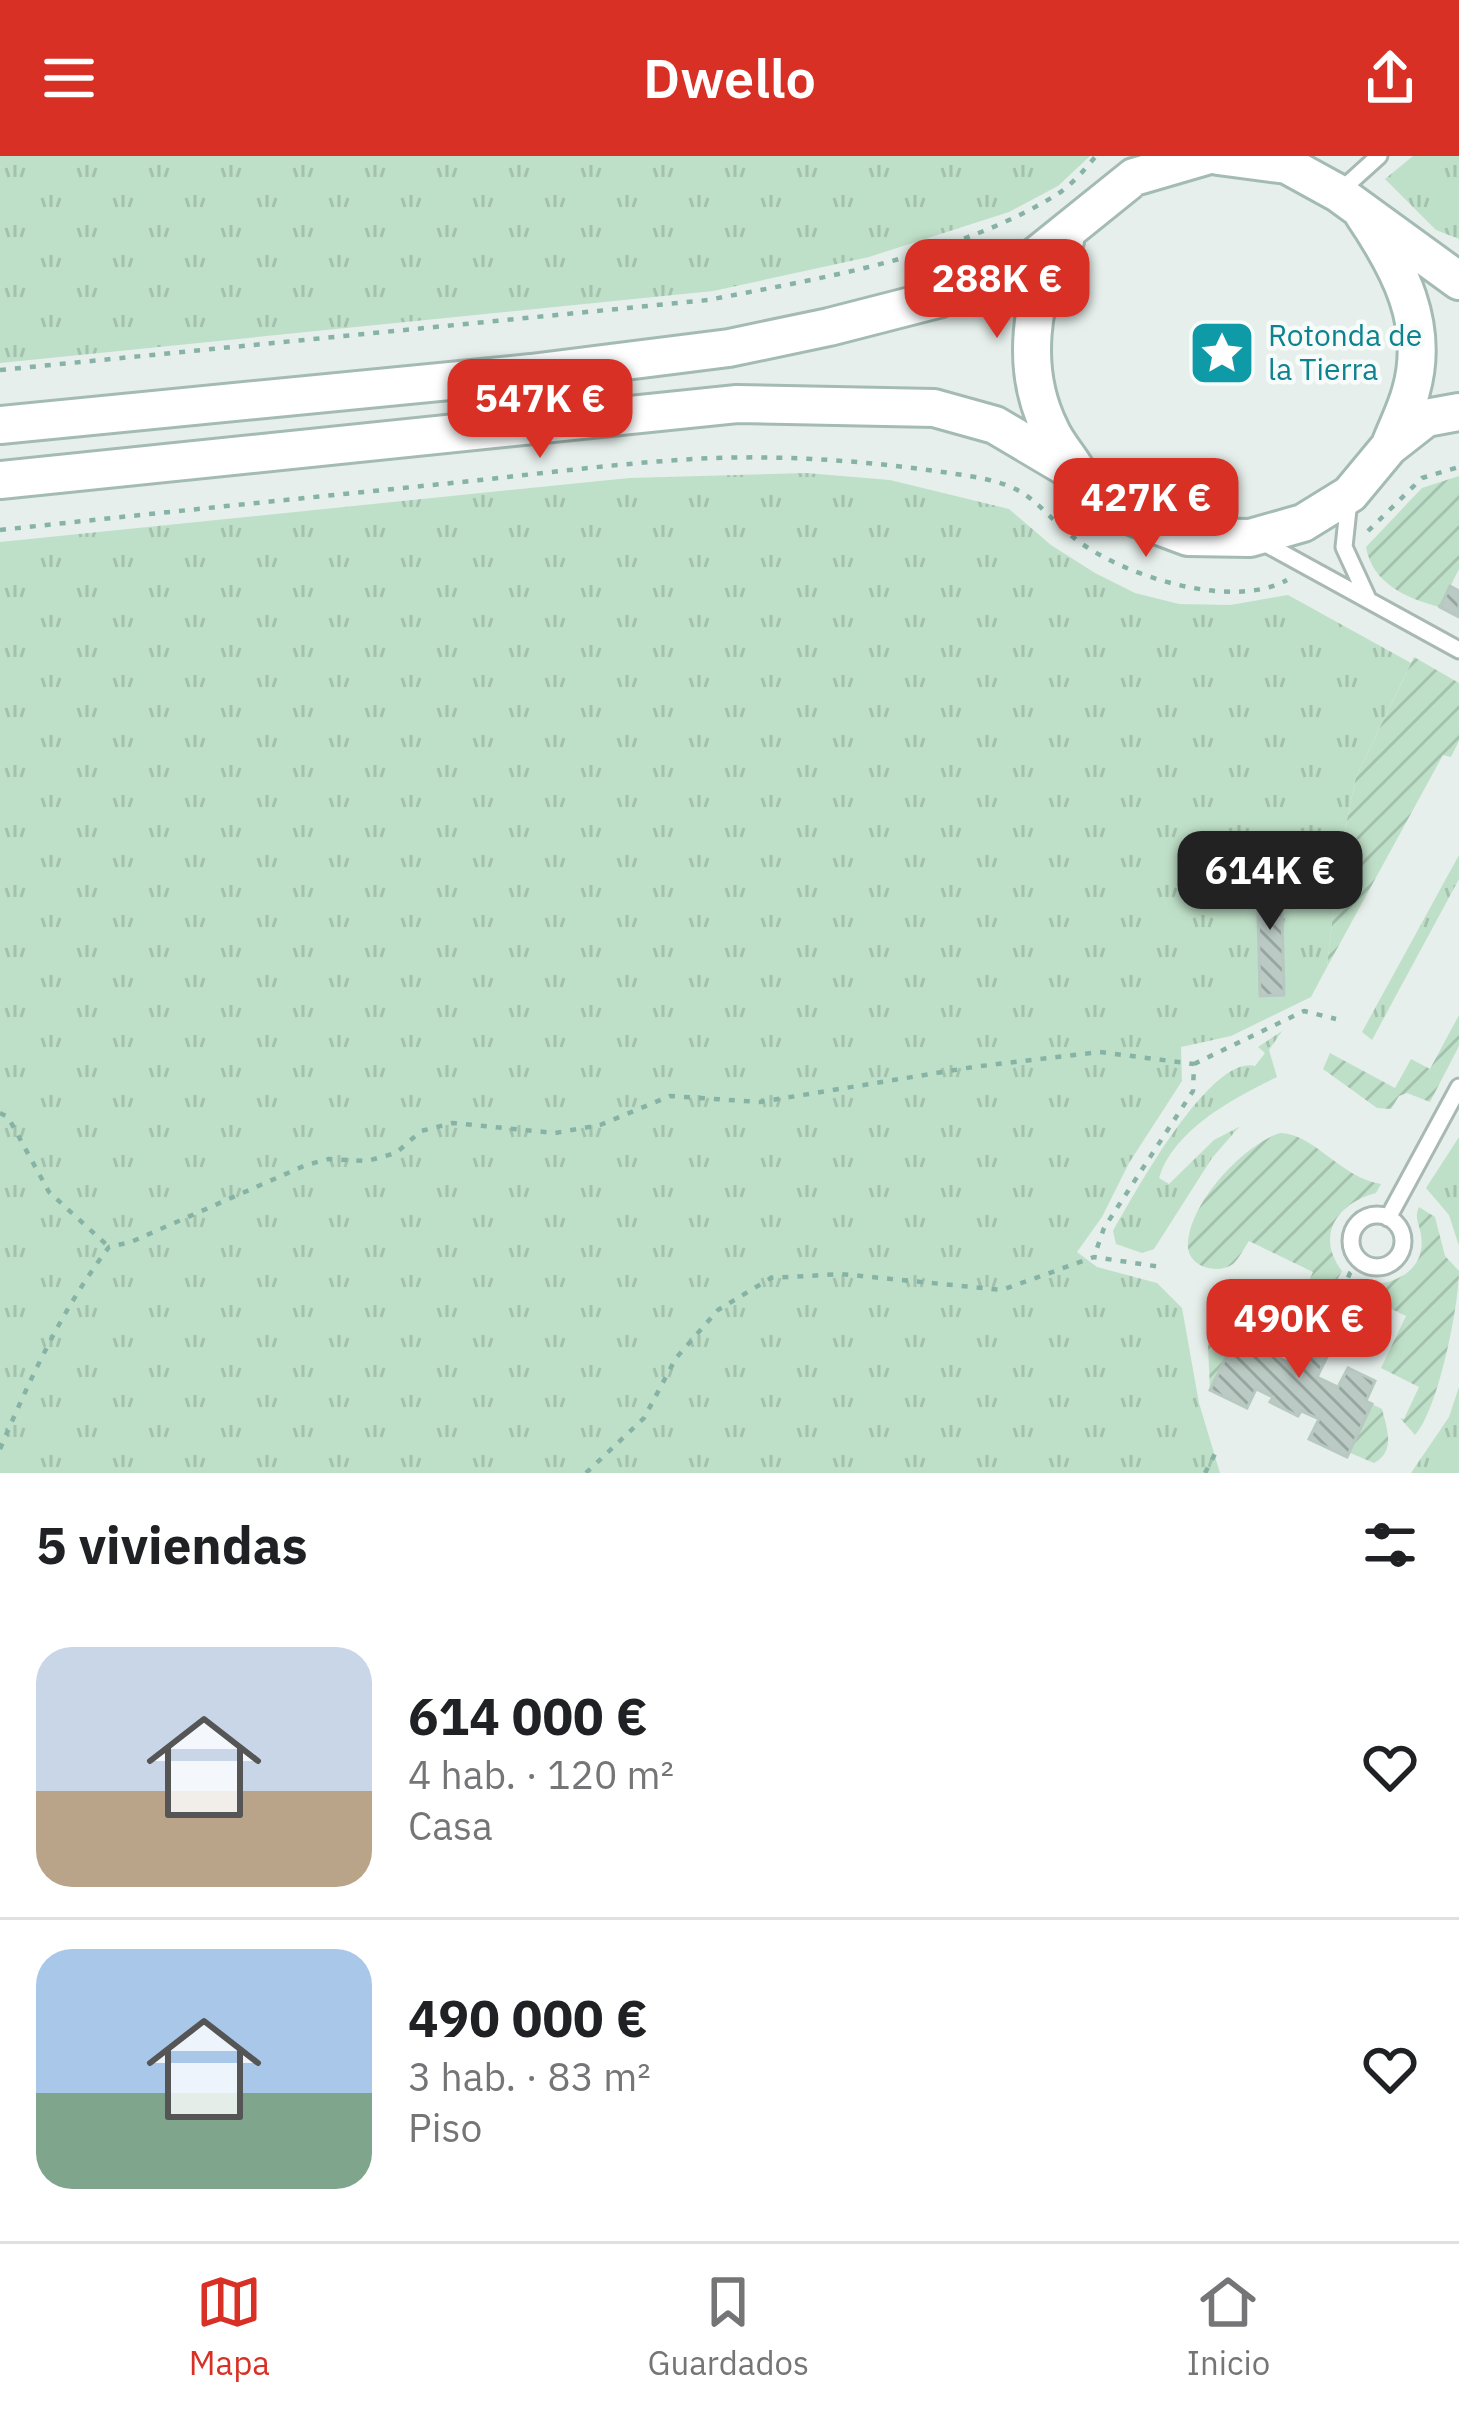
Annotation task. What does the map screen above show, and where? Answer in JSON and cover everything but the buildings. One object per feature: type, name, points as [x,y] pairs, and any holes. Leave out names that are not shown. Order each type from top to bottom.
[{"type":"main road","points":[[0,425],[531,373],[729,348],[938,299],[1026,264],[1138,166],[1205,156]]},
{"type":"main road","points":[[1217,156],[1283,161],[1459,281]]},
{"type":"main road","points":[[1351,204],[1398,266],[1415,326],[1412,388],[1390,447]]},
{"type":"main road","points":[[1081,476],[1048,427],[1032,371],[1034,312],[1053,258],[1087,210]]},
{"type":"main road","points":[[0,480],[737,404],[934,408],[995,424],[1081,476],[1129,515],[1188,537],[1250,538],[1303,524],[1350,494],[1390,447],[1426,418],[1459,412]]},
{"type":"lane","points":[[1351,204],[1379,156]]},
{"type":"lane","points":[[1350,494],[1344,547],[1369,599]]},
{"type":"lane","points":[[1250,538],[1284,551],[1459,650]]},
{"type":"lane","points":[[1388,1218],[1459,1087]]},
{"type":"lane","points":[[1371,1216],[1388,1218],[1400,1229],[1400,1253],[1380,1267],[1361,1261],[1351,1241],[1357,1226],[1371,1216]]},
{"type":"path","points":[[0,370],[728,297],[903,256],[1000,224],[1061,193],[1096,156]]},
{"type":"path","points":[[0,530],[715,458],[892,463],[999,482],[1037,501],[1073,538],[1121,568],[1188,588],[1276,586],[1310,567]]},
{"type":"path","points":[[1344,547],[1363,536],[1422,478],[1459,467]]},
{"type":"path","points":[[0,1449],[34,1370],[87,1276],[109,1247],[131,1243],[306,1165],[329,1159],[367,1161],[395,1153],[422,1131],[453,1123],[555,1133],[600,1125],[670,1096],[760,1102],[973,1067],[1100,1052],[1194,1064],[1304,1011],[1336,1019]]},
{"type":"path","points":[[1094,1257],[1104,1228],[1192,1091],[1194,1064]]},
{"type":"path","points":[[0,1113],[8,1118],[49,1192],[109,1247]]},
{"type":"path","points":[[586,1473],[644,1418],[676,1358],[718,1310],[771,1278],[841,1274],[1001,1290],[1094,1257],[1161,1267]]},
{"type":"path","points":[[1336,1305],[1350,1273],[1361,1261]]},
{"type":"path","points":[[1205,1473],[1217,1450]]},
{"type":"green space","points":[[0,156],[1090,156],[1058,186],[1009,212],[869,257],[713,291],[0,363]]},
{"type":"green space","points":[[1413,156],[1459,156],[1459,239],[1436,230],[1385,179]]},
{"type":"green space","points":[[806,473],[890,480],[1009,509],[1051,545],[1135,593],[1179,604],[1230,605],[1288,595],[1411,663],[1356,777],[1339,859],[1327,967],[1311,997],[1231,1036],[1181,1047],[1182,1081],[1077,1252],[1097,1267],[1157,1283],[1182,1308],[1199,1403],[1220,1473],[0,1473],[0,542],[629,478]]},
{"type":"green space","points":[[1459,476],[1459,569],[1440,607],[1383,580],[1366,547],[1422,488]]},
{"type":"green space","points":[[1414,657],[1459,683],[1459,741],[1451,757],[1443,755],[1327,967],[1339,859],[1356,777]]},
{"type":"green space","points":[[1459,855],[1459,879],[1372,1040],[1362,1032]]},
{"type":"green space","points":[[1459,1015],[1459,1046],[1430,1102],[1407,1093],[1391,1109],[1377,1108],[1323,1069],[1330,1053],[1395,1088],[1411,1059],[1430,1069]]},
{"type":"green space","points":[[1282,1031],[1269,1050],[1277,1077],[1208,1117],[1166,1161],[1159,1178],[1169,1184],[1214,1140],[1239,1127],[1212,1158],[1154,1249],[1142,1253],[1116,1244],[1113,1231],[1123,1213],[1196,1104],[1237,1068],[1255,1066],[1265,1053],[1258,1047]]},
{"type":"green space","points":[[1280,1133],[1304,1140],[1354,1174],[1381,1184],[1376,1193],[1350,1204],[1334,1223],[1330,1245],[1342,1271],[1326,1300],[1305,1290],[1313,1272],[1249,1241],[1233,1264],[1220,1269],[1193,1260],[1188,1247],[1197,1213],[1220,1179],[1250,1150]]},
{"type":"green space","points":[[1459,1137],[1459,1246],[1449,1215],[1426,1188]]},
{"type":"green space","points":[[1419,1207],[1435,1217],[1445,1256],[1459,1271],[1439,1382],[1415,1435],[1400,1418],[1404,1419],[1419,1387],[1381,1368],[1406,1316],[1379,1303],[1370,1321],[1348,1310],[1362,1285],[1395,1279],[1419,1259]]},
{"type":"green space","points":[[1207,1323],[1236,1337],[1210,1390]]},
{"type":"green space","points":[[1459,1387],[1459,1473],[1411,1473],[1449,1417]]},
{"type":"green space","points":[[1372,1404],[1382,1409],[1388,1439],[1385,1452],[1374,1463],[1348,1452]]},
{"type":"place","name":"Rotonda de la Tierra","points":[[1222,353]]}]
